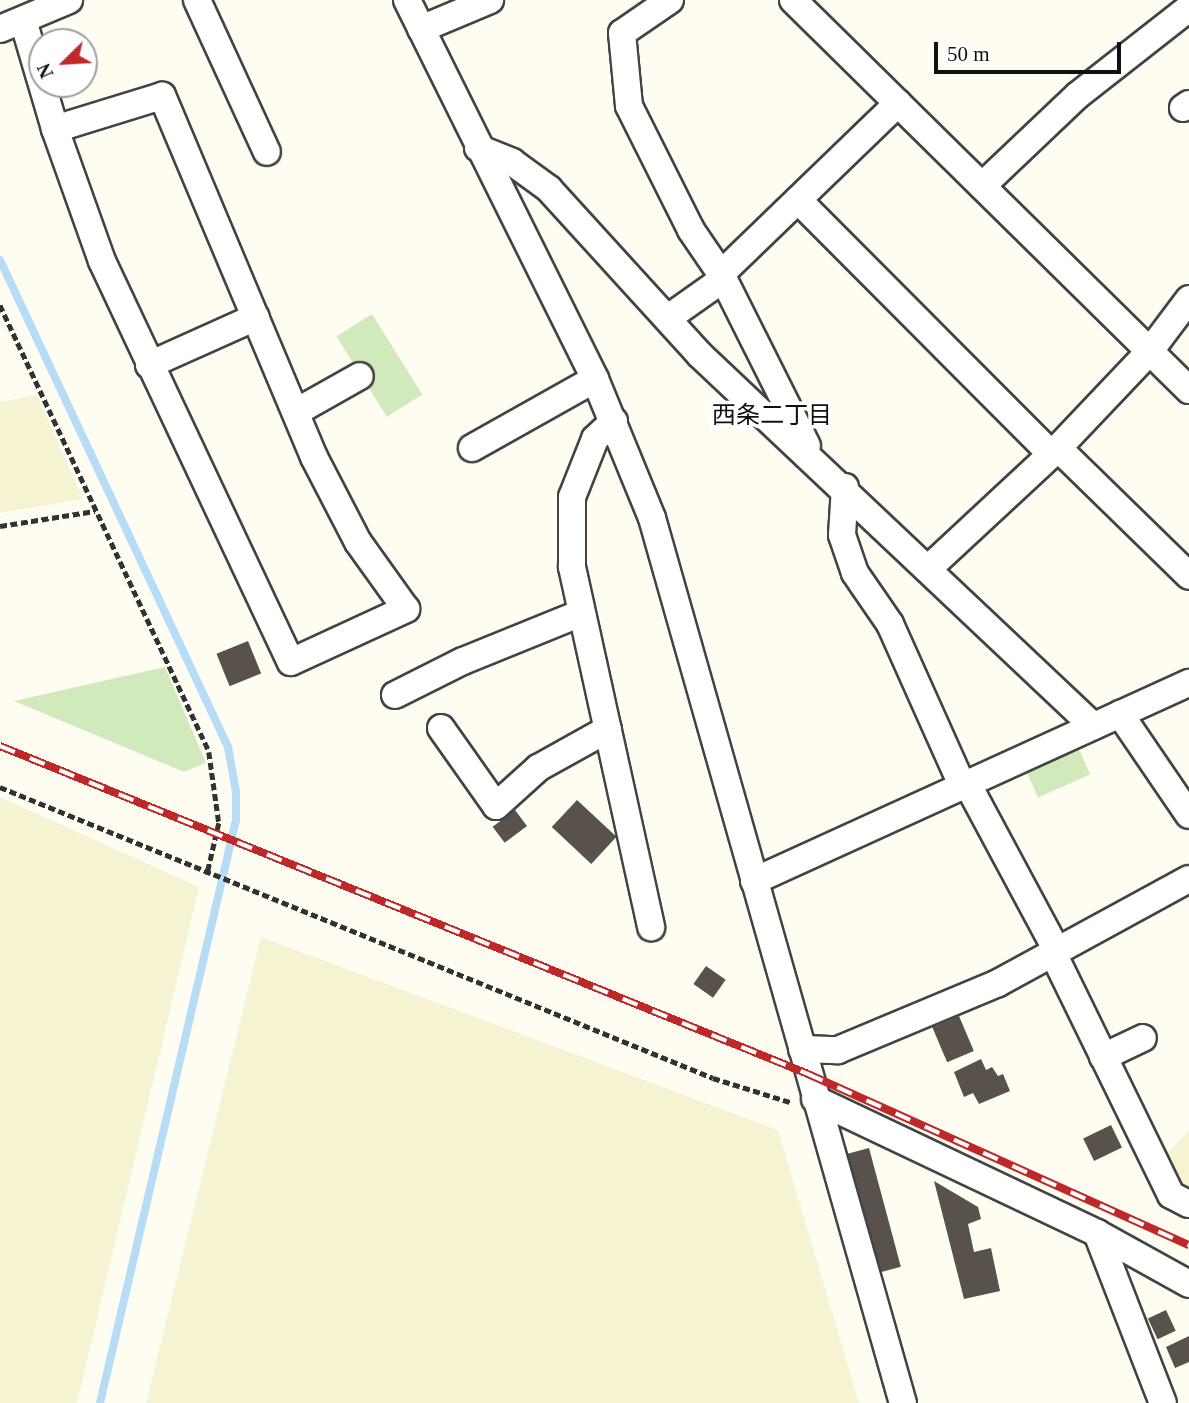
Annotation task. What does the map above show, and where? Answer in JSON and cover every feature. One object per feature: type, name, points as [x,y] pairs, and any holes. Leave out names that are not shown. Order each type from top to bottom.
[{"type":"street","points":[[55,129],[162,96],[296,412],[358,542],[406,609],[291,662],[102,261],[55,129],[12,24],[69,0]]},
{"type":"street","points":[[197,0],[267,152]]},
{"type":"street","points":[[407,0],[478,148],[595,379],[652,518],[903,1403]]},
{"type":"street","points":[[421,29],[490,0]]},
{"type":"street","points":[[670,0],[622,33],[629,106],[696,240],[722,276],[810,455]]},
{"type":"street","points":[[793,0],[1189,390]]},
{"type":"street","points":[[982,186],[1078,95],[1189,8]]},
{"type":"street","points":[[668,318],[722,276],[898,103]]},
{"type":"street","points":[[478,148],[512,162],[550,189],[699,354],[930,567],[1093,726]]},
{"type":"street","points":[[798,200],[1055,451],[1189,576]]},
{"type":"street","points":[[930,567],[1055,451],[1150,351],[1189,299]]},
{"type":"street","points":[[149,365],[256,317]]},
{"type":"street","points":[[296,412],[360,376]]},
{"type":"street","points":[[472,448],[595,379]]},
{"type":"street","points":[[614,421],[595,439],[572,497],[572,567],[651,927]]},
{"type":"street","points":[[845,487],[842,535],[850,560],[890,624],[965,786],[1054,950],[1171,1195],[1189,1204]]},
{"type":"street","points":[[395,695],[463,661],[581,613]]},
{"type":"street","points":[[754,881],[1189,683]]},
{"type":"street","points":[[1120,714],[1189,815]]},
{"type":"street","points":[[441,728],[496,806],[538,768],[608,729]]},
{"type":"street","points":[[802,1049],[838,1049],[998,983],[1045,960],[1054,950],[1189,879]]},
{"type":"street","points":[[1103,1056],[1143,1038]]},
{"type":"street","points":[[817,1104],[1097,1233],[1189,1284]]},
{"type":"street","points":[[1097,1233],[1163,1403]]},
{"type":"path","points":[[0,305],[209,752],[219,823],[207,875]]},
{"type":"path","points":[[0,526],[96,512]]},
{"type":"path","points":[[0,787],[207,875],[713,1078],[817,1104]]},
{"type":"shaded area","points":[[37,395],[83,499],[0,513],[0,402]]},
{"type":"shaded area","points":[[0,797],[199,887],[77,1403],[0,1403]]},
{"type":"shaded area","points":[[261,937],[778,1130],[859,1403],[146,1403]]},
{"type":"shaded area","points":[[1189,1131],[1189,1194],[1172,1185],[1161,1160]]},
{"type":"green space","points":[[372,314],[422,395],[387,417],[336,336]]},
{"type":"green space","points":[[165,667],[206,763],[184,772],[14,701]]},
{"type":"green space","points":[[1078,747],[1090,774],[1038,798],[1026,770]]},
{"type":"building","points":[[248,641],[261,673],[230,686],[216,654]]},
{"type":"building","points":[[577,800],[616,837],[591,864],[552,827]]},
{"type":"building","points":[[515,810],[527,826],[505,843],[493,827]]},
{"type":"building","points":[[706,966],[726,980],[713,998],[693,984]]},
{"type":"building","points":[[959,1016],[974,1051],[947,1062],[932,1027]]},
{"type":"building","points":[[981,1059],[986,1070],[992,1067],[998,1076],[1003,1074],[1010,1091],[979,1104],[973,1093],[964,1097],[954,1072]]},
{"type":"building","points":[[1111,1125],[1122,1147],[1094,1161],[1083,1139]]},
{"type":"building","points":[[869,1148],[901,1267],[876,1274],[844,1155]]},
{"type":"building","points":[[934,1181],[978,1207],[981,1219],[968,1224],[974,1252],[991,1248],[1000,1291],[964,1299]]},
{"type":"building","points":[[1166,1310],[1176,1331],[1158,1339],[1148,1318]]},
{"type":"building","points":[[1189,1336],[1189,1362],[1175,1368],[1166,1347]]},
{"type":"waterway","points":[[0,260],[228,747],[236,792],[236,820],[100,1403]]},
{"type":"railway","points":[[0,746],[808,1074],[1189,1245]]},
{"type":"district","name":"西条二丁目","points":[[772,416]]}]
